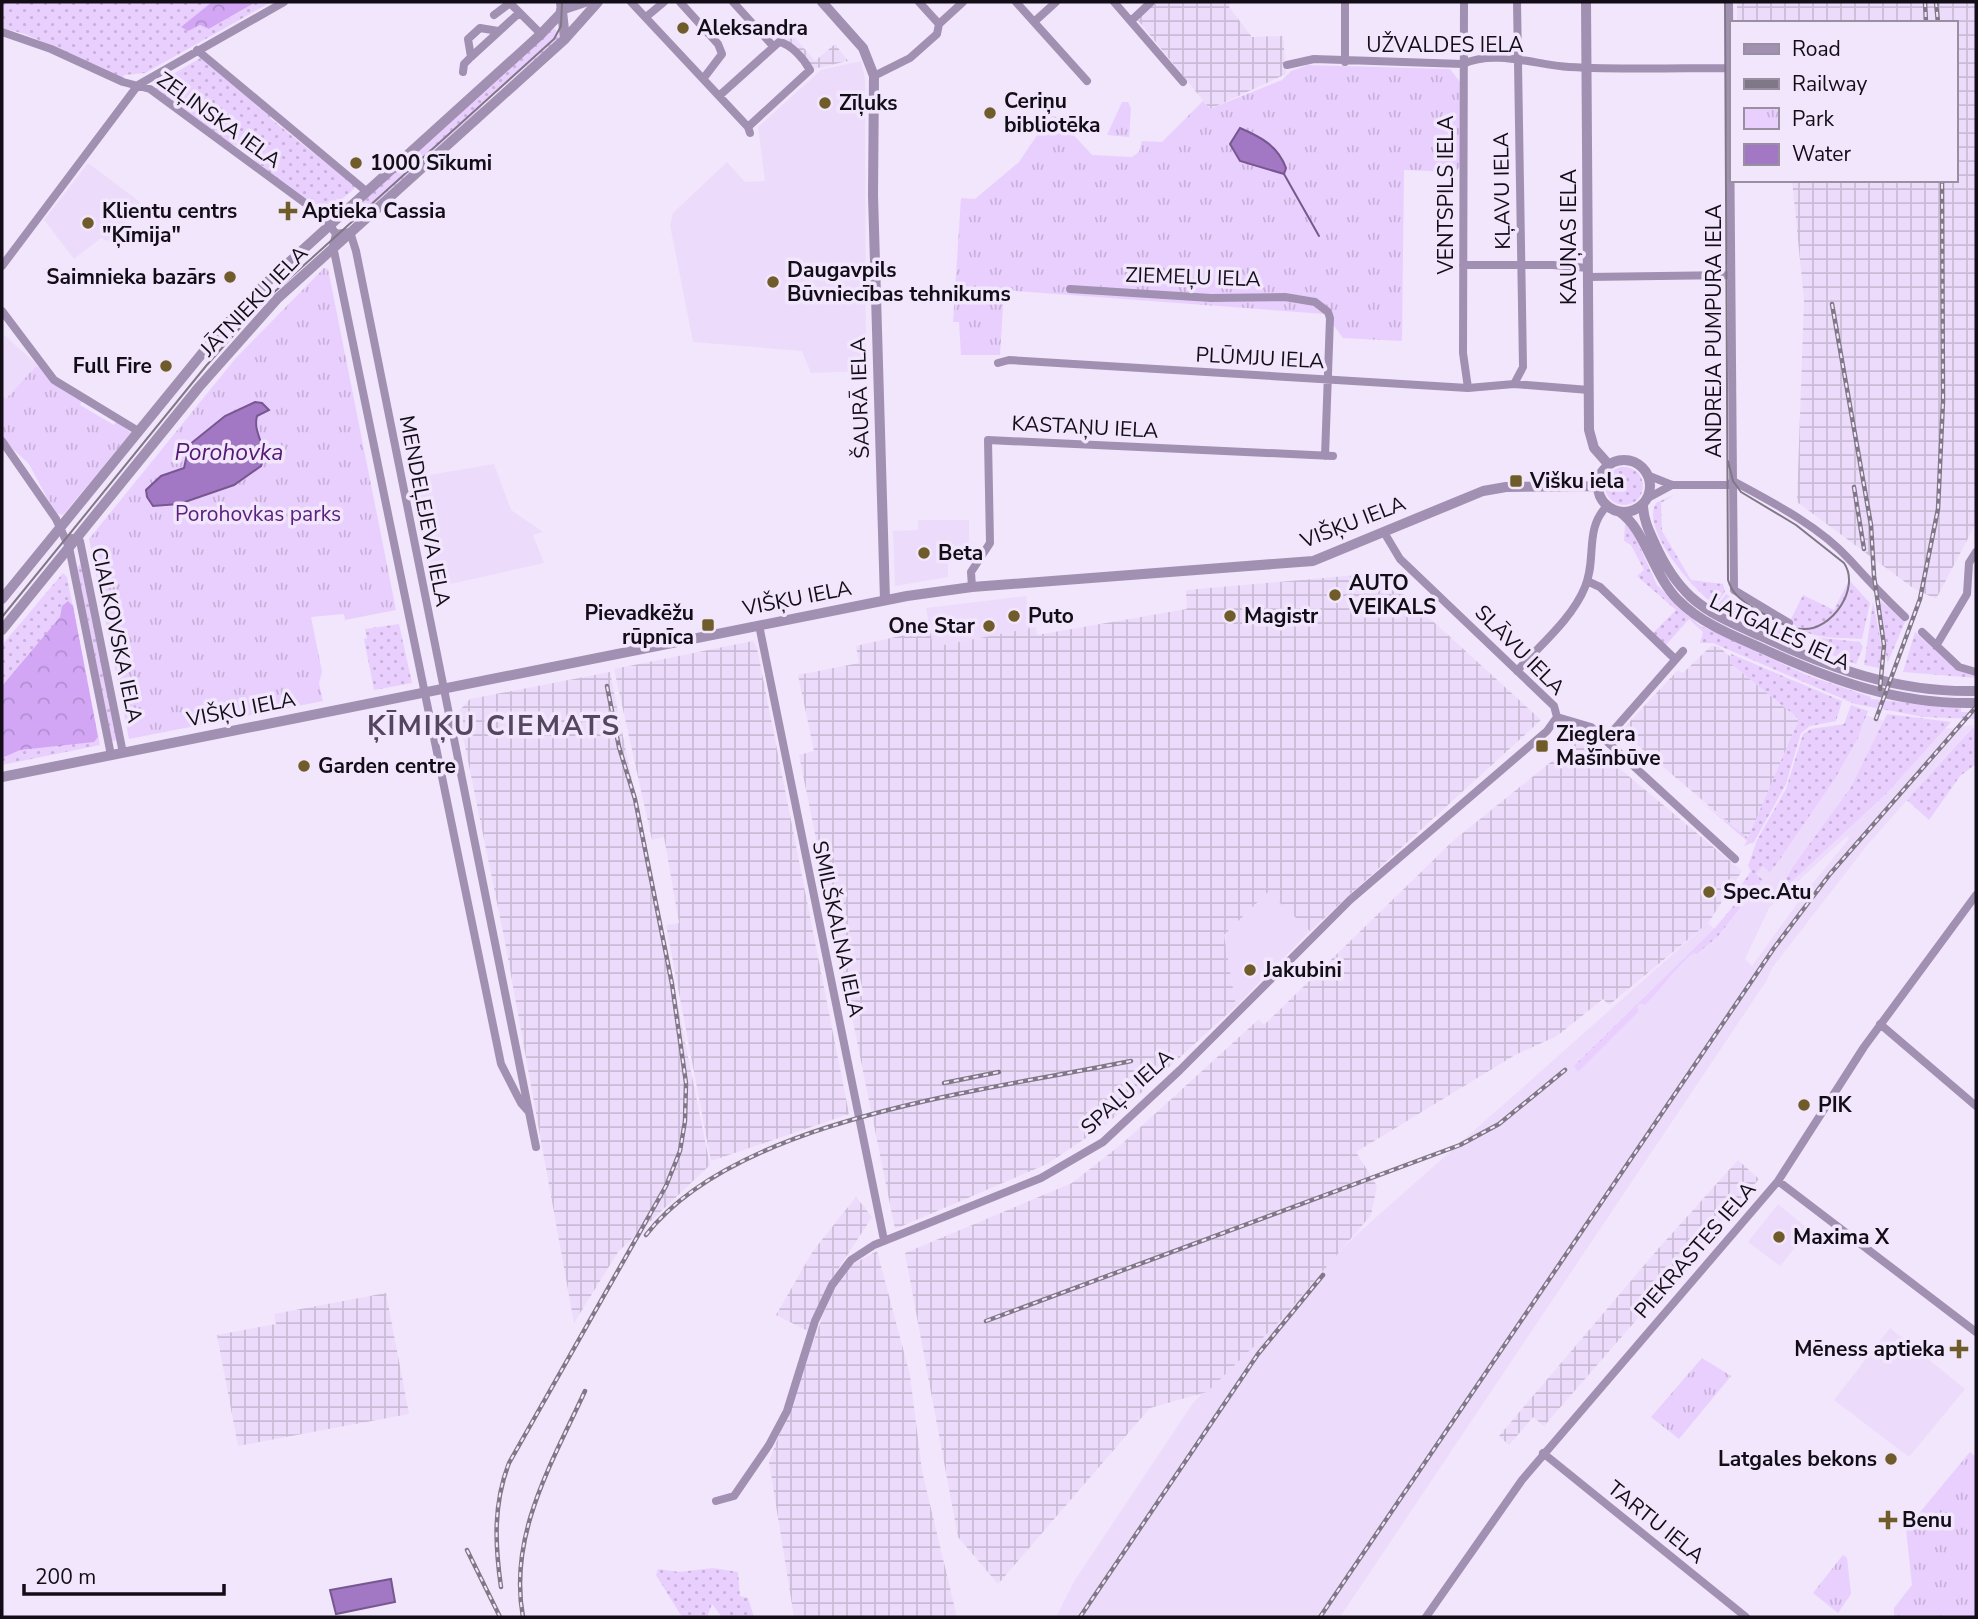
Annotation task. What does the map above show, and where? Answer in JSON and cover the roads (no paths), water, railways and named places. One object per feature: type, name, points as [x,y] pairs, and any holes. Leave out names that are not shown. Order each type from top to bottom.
[{"type":"street","points":[[2,266],[138,85],[284,2]]},
{"type":"street","points":[[494,16],[509,2],[541,34]]},
{"type":"street","name":"JĀTNIEKU IELA","points":[[2,598],[222,329],[265,284],[541,34],[561,8],[585,2]]},
{"type":"street","name":"JĀTNIEKU IELA","points":[[2,630],[67,543],[77,538],[244,334],[333,246],[565,39],[598,2]]},
{"type":"street","points":[[631,2],[749,130],[810,70],[786,43],[779,42],[719,96]]},
{"type":"street","points":[[646,18],[664,2]]},
{"type":"street","points":[[680,2],[718,44],[722,54],[703,79]]},
{"type":"street","points":[[733,2],[773,46]]},
{"type":"street","name":"ŠAURĀ IELA","points":[[822,2],[863,48],[874,76],[873,195],[885,600]]},
{"type":"street","points":[[919,2],[939,24]]},
{"type":"street","points":[[874,76],[911,58],[937,34],[939,24],[963,2]]},
{"type":"street","points":[[1016,2],[1087,81]]},
{"type":"street","points":[[1034,22],[1056,2]]},
{"type":"street","points":[[1114,2],[1183,82]]},
{"type":"street","points":[[1131,21],[1151,2]]},
{"type":"street","points":[[1345,2],[1345,62]]},
{"type":"street","name":"VENTSPILS IELA","points":[[1464,2],[1466,56],[1463,64],[1463,353],[1468,388]]},
{"type":"street","name":"KĻAVU IELA","points":[[1516,381],[1523,367],[1517,2]]},
{"type":"street","name":"KAUŅAS IELA","points":[[1586,2],[1591,442],[1609,465]]},
{"type":"street","name":"ANDREJA PUMPURA IELA","points":[[1729,2],[1730,68]]},
{"type":"street","points":[[561,8],[565,39]]},
{"type":"street","points":[[463,72],[464,64],[519,13]]},
{"type":"street","points":[[471,57],[468,39],[480,28],[498,31]]},
{"type":"street","name":"ZEĻINSKA IELA","points":[[2,32],[51,48],[123,82],[138,85],[156,94],[329,224]]},
{"type":"street","points":[[197,51],[366,191]]},
{"type":"street","name":"UŽVALDES IELA","points":[[1287,65],[1314,59],[1463,64],[1479,59],[1518,60],[1587,68],[1730,68]]},
{"type":"street","name":"ANDREJA PUMPURA IELA","points":[[1731,182],[1732,481],[1802,522],[1848,558],[1861,576],[1905,617]]},
{"type":"street","points":[[329,224],[336,234],[350,232]]},
{"type":"street","name":"MENDEĻEJEVA IELA","points":[[350,232],[529,1112]]},
{"type":"street","name":"MENDEĻEJEVA IELA","points":[[336,234],[333,246],[501,1064],[521,1103],[529,1112]]},
{"type":"street","points":[[1463,265],[1521,264],[1588,272],[1731,275]]},
{"type":"street","name":"ZIEMEĻU IELA","points":[[1070,289],[1211,298],[1285,297],[1315,302],[1328,312],[1331,318],[1326,379]]},
{"type":"street","points":[[2,312],[54,380],[138,431]]},
{"type":"street","name":"PLŪMJU IELA","points":[[998,363],[1009,360],[1468,388],[1516,381],[1589,390]]},
{"type":"street","name":"KASTAŅU IELA","points":[[972,587],[971,572],[990,543],[988,440],[1329,456],[1326,379]]},
{"type":"street","name":"CIALKOVSKA IELA","points":[[2,440],[60,527],[67,543],[111,755]]},
{"type":"street","points":[[1672,485],[1633,510],[1620,512],[1607,506],[1598,486],[1600,476],[1609,465],[1630,461],[1647,475],[1672,485],[1728,485],[1732,481]]},
{"type":"street","points":[[1644,502],[1650,486],[1647,475]]},
{"type":"street","points":[[1732,481],[1733,584],[1739,595],[1789,623]]},
{"type":"street","name":"VIŠĶU IELA","points":[[2,777],[885,600],[972,587],[1301,563],[1385,534],[1483,491],[1506,487],[1598,486]]},
{"type":"street","name":"LATGALES IELA","points":[[1644,502],[1646,524],[1669,571],[1686,593],[1716,615],[1801,655],[1867,678],[1931,690],[1976,691]]},
{"type":"street","points":[[1517,671],[1572,609],[1587,581],[1592,556],[1592,528],[1607,506]]},
{"type":"street","name":"LATGALES IELA","points":[[1620,512],[1633,524],[1654,568],[1671,593],[1707,623],[1807,669],[1860,689],[1912,700],[1976,703]]},
{"type":"street","name":"SLĀVU IELA","points":[[1385,534],[1400,559],[1554,706],[1557,717],[1591,727],[1735,859]]},
{"type":"street","name":"CIALKOVSKA IELA","points":[[77,538],[80,541],[123,752]]},
{"type":"street","points":[[1936,646],[1967,594],[1969,563],[1976,552]]},
{"type":"street","points":[[1587,581],[1600,587],[1675,659]]},
{"type":"street","name":"SMILŠKALNA IELA","points":[[759,625],[884,1240]]},
{"type":"street","points":[[1922,632],[1959,667],[1976,672]]},
{"type":"street","points":[[1605,740],[1683,651]]},
{"type":"street","name":"SPAĻU IELA","points":[[716,1501],[734,1496],[769,1445],[787,1411],[822,1304],[840,1272],[851,1260],[884,1240],[1041,1178],[1103,1142],[1180,1070],[1350,900],[1547,731],[1557,717]]},
{"type":"street","points":[[449,816],[457,812],[467,813]]},
{"type":"street","points":[[464,892],[474,893],[482,888]]},
{"type":"street","name":"PIEKRASTES IELA","points":[[1426,1617],[1500,1508],[1543,1454],[1778,1181],[1880,1024],[1976,895]]},
{"type":"street","points":[[1880,1024],[1976,1106]]},
{"type":"street","points":[[501,1064],[510,1066],[519,1060]]},
{"type":"street","points":[[529,1112],[536,1147]]},
{"type":"street","points":[[1778,1181],[1976,1332]]},
{"type":"street","name":"TARTU IELA","points":[[1543,1454],[1746,1617]]},
{"type":"water","points":[[1240,128],[1273,148],[1283,160],[1286,168],[1284,174],[1240,161],[1230,144]]},
{"type":"water","name":"Porohovka","points":[[255,402],[262,403],[269,410],[257,416],[256,423],[263,453],[261,466],[234,485],[179,504],[153,506],[146,490],[161,476],[184,468],[189,445],[225,416]]},
{"type":"water","points":[[391,1579],[395,1602],[336,1614],[330,1590]]},
{"type":"waterway","points":[[1284,174],[1319,236]]},
{"type":"tram line","points":[[2,617],[206,366],[261,304],[554,39],[561,26],[562,2]]},
{"type":"tram line","points":[[1725,2],[1728,580],[1743,601],[1784,625],[1802,629],[1824,623],[1841,606],[1846,595],[1849,584],[1844,563],[1796,525],[1741,492],[1733,481],[1728,461]]},
{"type":"railway","points":[[1925,2],[1926,21]]},
{"type":"railway","points":[[1936,2],[1938,21]]},
{"type":"railway","points":[[1876,719],[1920,599],[1938,509],[1943,401],[1942,182]]},
{"type":"railway","points":[[1832,304],[1871,525],[1874,576],[1884,645],[1880,689]]},
{"type":"railway","points":[[1854,487],[1864,549]]},
{"type":"railway","points":[[501,1587],[497,1556],[498,1509],[509,1463],[666,1186],[680,1151],[685,1121],[686,1083],[672,984],[635,799],[619,747],[607,686]]},
{"type":"railway","points":[[1320,1617],[1774,948],[1830,874],[1976,707]]},
{"type":"railway","points":[[646,1235],[687,1195],[740,1162],[803,1136],[870,1115],[940,1098],[1131,1061]]},
{"type":"railway","points":[[986,1321],[1460,1145],[1499,1124],[1565,1070]]},
{"type":"railway","points":[[944,1083],[999,1072]]},
{"type":"railway","points":[[1080,1617],[1258,1354],[1323,1275]]},
{"type":"railway","points":[[523,1617],[520,1587],[527,1528],[547,1473],[585,1391]]},
{"type":"railway","points":[[467,1550],[500,1617]]},
{"type":"place","name":"Aleksandra","points":[[683,28]]},
{"type":"place","name":"Zīļuks","points":[[825,103]]},
{"type":"place","name":"Ceriņu bibliotēka","points":[[990,113]]},
{"type":"place","name":"1000 Sīkumi","points":[[356,163]]},
{"type":"place","name":"Aptieka Cassia","points":[[288,211]]},
{"type":"place","name":"Klientu centrs \"Ķīmija\"","points":[[88,223]]},
{"type":"place","name":"Saimnieka bazārs","points":[[230,277]]},
{"type":"place","name":"Daugavpils Būvniecības tehnikums","points":[[773,282]]},
{"type":"place","name":"Full Fire","points":[[166,366]]},
{"type":"place","name":"Višku iela","points":[[1516,481]]},
{"type":"place","name":"Beta","points":[[924,553]]},
{"type":"place","name":"AUTO VEIKALS","points":[[1335,595]]},
{"type":"place","name":"Puto","points":[[1014,616]]},
{"type":"place","name":"Magistr","points":[[1230,616]]},
{"type":"place","name":"Pievadkēžu rūpnīca","points":[[708,625]]},
{"type":"place","name":"One Star","points":[[989,626]]},
{"type":"place","name":"Zieglera Mašīnbūve","points":[[1542,746]]},
{"type":"place","name":"Garden centre","points":[[304,766]]},
{"type":"place","name":"Spec.Atu","points":[[1709,892]]},
{"type":"place","name":"Jakubini","points":[[1250,970]]},
{"type":"place","name":"PIK","points":[[1804,1105]]},
{"type":"place","name":"Maxima X","points":[[1779,1237]]},
{"type":"place","name":"Mēness aptieka","points":[[1959,1349]]},
{"type":"place","name":"Latgales bekons","points":[[1891,1459]]},
{"type":"place","name":"Benu","points":[[1888,1520]]},
{"type":"district","name":"ĶĪMIĶU CIEMATS","points":[[494,726]]},
{"type":"park label","name":"Porohovkas parks","points":[[258,514]]}]
